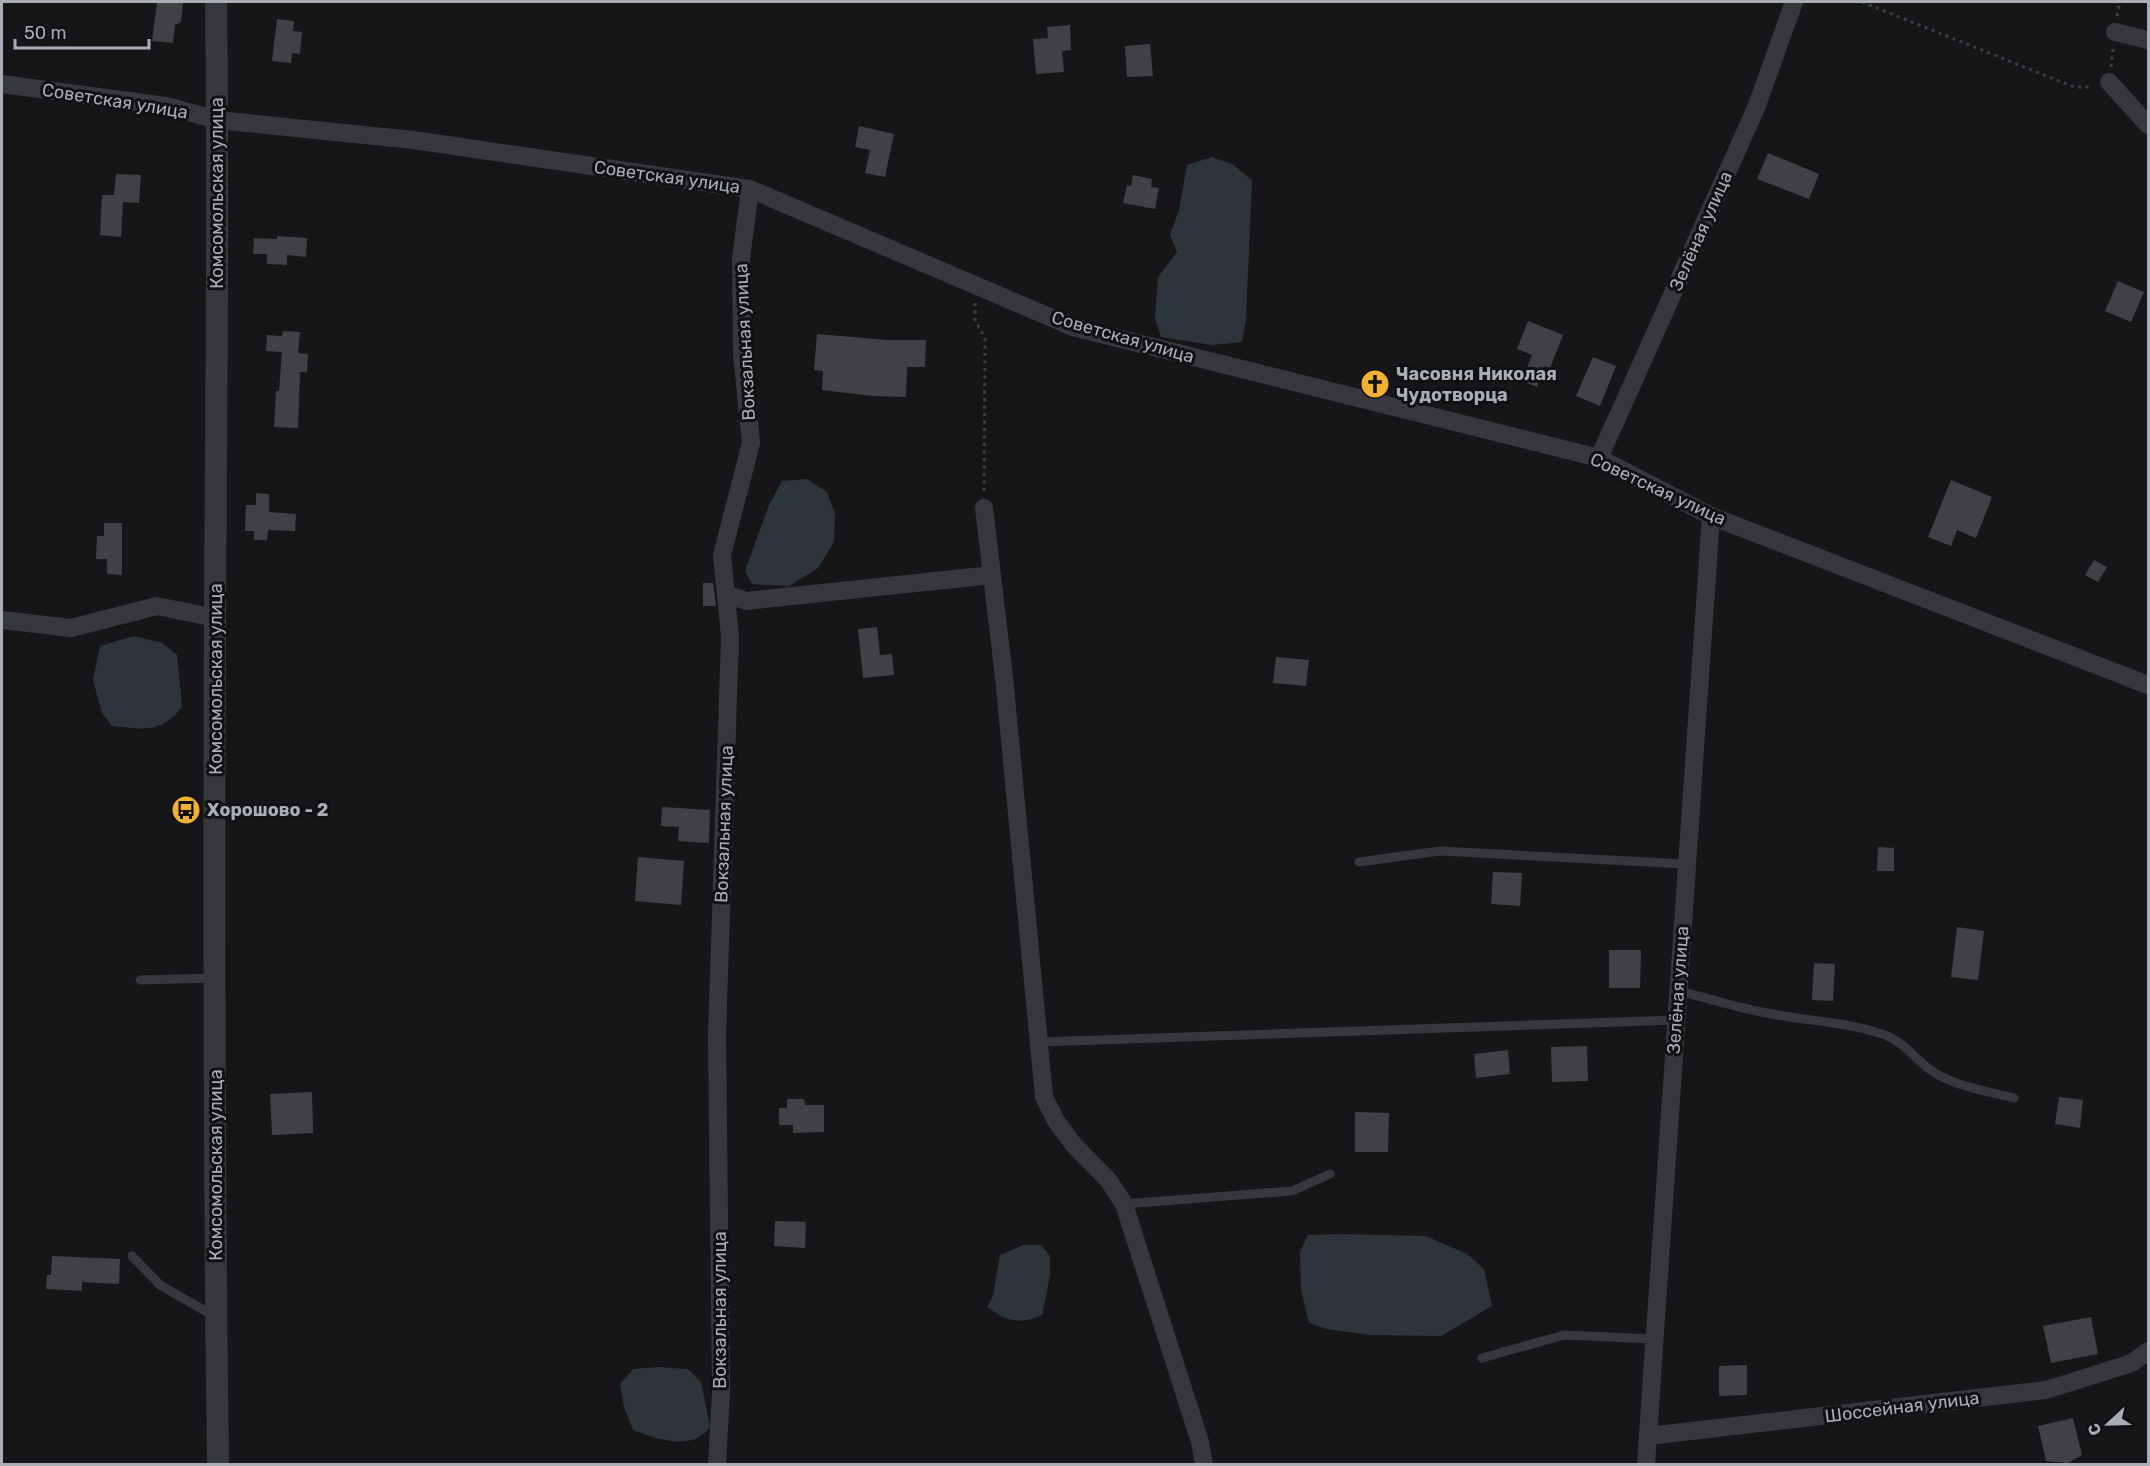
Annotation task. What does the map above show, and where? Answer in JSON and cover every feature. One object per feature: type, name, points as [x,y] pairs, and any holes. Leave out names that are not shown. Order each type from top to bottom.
[{"type":"street","name":"Комсомольская улица","points":[[216,2],[218,120],[215,618],[218,1464]]},
{"type":"street","name":"Зелёная улица","points":[[1599,458],[1756,108],[1794,2]]},
{"type":"street","points":[[2115,32],[2148,40]]},
{"type":"street","points":[[2109,82],[2148,125]]},
{"type":"street","name":"Советская улица","points":[[2,84],[166,106],[218,120],[413,140],[750,189],[1073,327],[1599,458],[1711,516],[2148,685]]},
{"type":"street","name":"Вокзальная улица","points":[[717,1464],[721,1392],[717,1036],[730,637],[722,555],[750,443],[742,354],[741,259],[750,189]]},
{"type":"street","points":[[984,508],[1044,1097],[1056,1121],[1073,1144],[1109,1181],[1124,1204],[1200,1442],[1204,1464]]},
{"type":"street","name":"Зелёная улица","points":[[1646,1464],[1711,516]]},
{"type":"street","points":[[726,594],[746,601],[992,575]]},
{"type":"street","points":[[2,620],[71,628],[158,606],[215,618]]},
{"type":"street","name":"Шоссейная улица","points":[[1648,1436],[2046,1390],[2132,1363],[2148,1351]]},
{"type":"lane","points":[[1359,862],[1440,851],[1686,864]]},
{"type":"lane","points":[[140,980],[216,978]]},
{"type":"lane","points":[[1678,992],[1770,1014],[1853,1026],[1887,1035],[1912,1053],[1930,1070],[1953,1083],[2014,1098]]},
{"type":"lane","points":[[1040,1042],[1676,1020]]},
{"type":"lane","points":[[1124,1204],[1292,1191],[1330,1174]]},
{"type":"lane","points":[[132,1256],[160,1286],[216,1318]]},
{"type":"lane","points":[[1482,1359],[1564,1335],[1654,1339]]},
{"type":"path","points":[[1862,2],[2074,87],[2089,88],[2109,82]]},
{"type":"path","points":[[975,286],[975,320],[985,339],[984,508]]},
{"type":"shaded area","points":[[1212,157],[1232,164],[1252,180],[1246,319],[1242,342],[1212,345],[1161,337],[1155,318],[1158,277],[1177,252],[1170,235],[1179,210],[1187,165]]},
{"type":"shaded area","points":[[807,479],[827,492],[835,514],[834,542],[818,568],[789,586],[752,584],[745,571],[769,505],[782,481]]},
{"type":"shaded area","points":[[134,636],[162,643],[177,655],[182,707],[174,716],[159,726],[133,728],[112,726],[102,713],[93,680],[100,646]]},
{"type":"shaded area","points":[[1308,1235],[1426,1236],[1467,1254],[1484,1269],[1492,1306],[1441,1336],[1370,1335],[1327,1329],[1309,1323],[1301,1290],[1300,1252]]},
{"type":"shaded area","points":[[1023,1245],[1041,1245],[1050,1256],[1050,1276],[1042,1315],[1019,1321],[1001,1316],[987,1307],[993,1296],[1000,1255]]},
{"type":"shaded area","points":[[658,1367],[688,1369],[701,1382],[710,1427],[703,1435],[694,1439],[674,1441],[663,1440],[633,1430],[624,1407],[620,1384],[633,1369]]},
{"type":"building","points":[[157,2],[183,2],[181,22],[175,25],[173,43],[152,41]]},
{"type":"building","points":[[277,19],[294,21],[293,31],[302,32],[300,54],[292,53],[291,63],[272,61]]},
{"type":"building","points":[[1070,25],[1071,50],[1062,51],[1064,72],[1036,74],[1033,39],[1048,38],[1047,27]]},
{"type":"building","points":[[1150,44],[1153,76],[1127,77],[1125,46]]},
{"type":"building","points":[[859,126],[894,134],[885,177],[865,173],[870,150],[855,147]]},
{"type":"building","points":[[1768,153],[1819,174],[1809,199],[1757,179]]},
{"type":"building","points":[[116,174],[141,175],[139,203],[123,202],[121,237],[100,235],[102,195],[114,195]]},
{"type":"building","points":[[1133,175],[1152,179],[1151,187],[1159,188],[1155,209],[1123,203],[1127,185],[1131,186]]},
{"type":"building","points":[[277,236],[307,238],[306,257],[287,255],[287,265],[267,264],[267,254],[253,254],[254,238],[277,239]]},
{"type":"building","points":[[2118,281],[2144,292],[2131,322],[2105,311]]},
{"type":"building","points":[[1528,321],[1563,335],[1550,368],[1545,366],[1537,387],[1522,381],[1532,355],[1517,349]]},
{"type":"building","points":[[283,331],[300,332],[298,353],[308,354],[307,372],[300,372],[298,428],[274,427],[276,391],[279,391],[282,352],[266,351],[267,335],[282,336]]},
{"type":"building","points":[[817,334],[887,340],[926,340],[925,367],[907,367],[906,397],[822,390],[823,371],[814,370]]},
{"type":"building","points":[[1593,357],[1616,366],[1600,406],[1576,396]]},
{"type":"building","name":"Часовня Николая Чудотворца","points":[[1368,374],[1386,378],[1383,393],[1365,388]]},
{"type":"building","points":[[1951,480],[1992,497],[1976,538],[1957,530],[1951,546],[1928,537]]},
{"type":"building","points":[[256,493],[269,494],[269,512],[296,514],[295,531],[268,530],[267,540],[254,540],[254,531],[245,531],[246,505],[256,505]]},
{"type":"building","points":[[104,523],[122,523],[122,575],[107,574],[107,559],[96,559],[97,536],[104,536]]},
{"type":"building","points":[[2094,560],[2107,567],[2098,582],[2085,575]]},
{"type":"building","points":[[703,583],[713,583],[716,606],[703,606]]},
{"type":"building","points":[[877,627],[880,655],[892,654],[894,675],[863,678],[858,629]]},
{"type":"building","points":[[1276,657],[1309,660],[1306,686],[1273,683]]},
{"type":"building","points":[[662,807],[710,810],[709,843],[678,841],[679,827],[661,826]]},
{"type":"building","points":[[1878,847],[1894,848],[1894,871],[1877,871]]},
{"type":"building","points":[[638,857],[684,861],[681,905],[635,901]]},
{"type":"building","points":[[1493,872],[1522,873],[1520,906],[1491,904]]},
{"type":"building","points":[[1957,927],[1984,931],[1978,980],[1951,977]]},
{"type":"building","points":[[1609,950],[1641,950],[1640,988],[1609,988]]},
{"type":"building","points":[[1814,963],[1835,964],[1833,1001],[1812,1000]]},
{"type":"building","points":[[1587,1046],[1588,1081],[1552,1082],[1551,1047]]},
{"type":"building","points":[[1508,1050],[1510,1074],[1476,1078],[1474,1054]]},
{"type":"building","points":[[312,1092],[313,1133],[272,1135],[270,1094]]},
{"type":"building","points":[[2059,1097],[2083,1100],[2080,1128],[2055,1124]]},
{"type":"building","points":[[787,1099],[804,1099],[805,1105],[824,1105],[824,1132],[793,1133],[793,1125],[779,1125],[779,1108],[787,1108]]},
{"type":"building","points":[[1355,1112],[1389,1113],[1388,1152],[1355,1152]]},
{"type":"building","points":[[775,1221],[806,1222],[805,1248],[774,1246]]},
{"type":"building","points":[[52,1256],[120,1259],[119,1284],[82,1282],[82,1291],[46,1289],[47,1275],[51,1275]]},
{"type":"building","points":[[2091,1317],[2098,1354],[2051,1363],[2043,1326]]},
{"type":"building","points":[[1747,1365],[1747,1395],[1719,1396],[1719,1366]]},
{"type":"building","points":[[2073,1418],[2082,1455],[2068,1463],[2046,1461],[2038,1426]]},
{"type":"place","name":"Часовня Николая Чудотворца","points":[[1375,384]]},
{"type":"place","name":"Хорошово - 2","points":[[186,810]]}]
